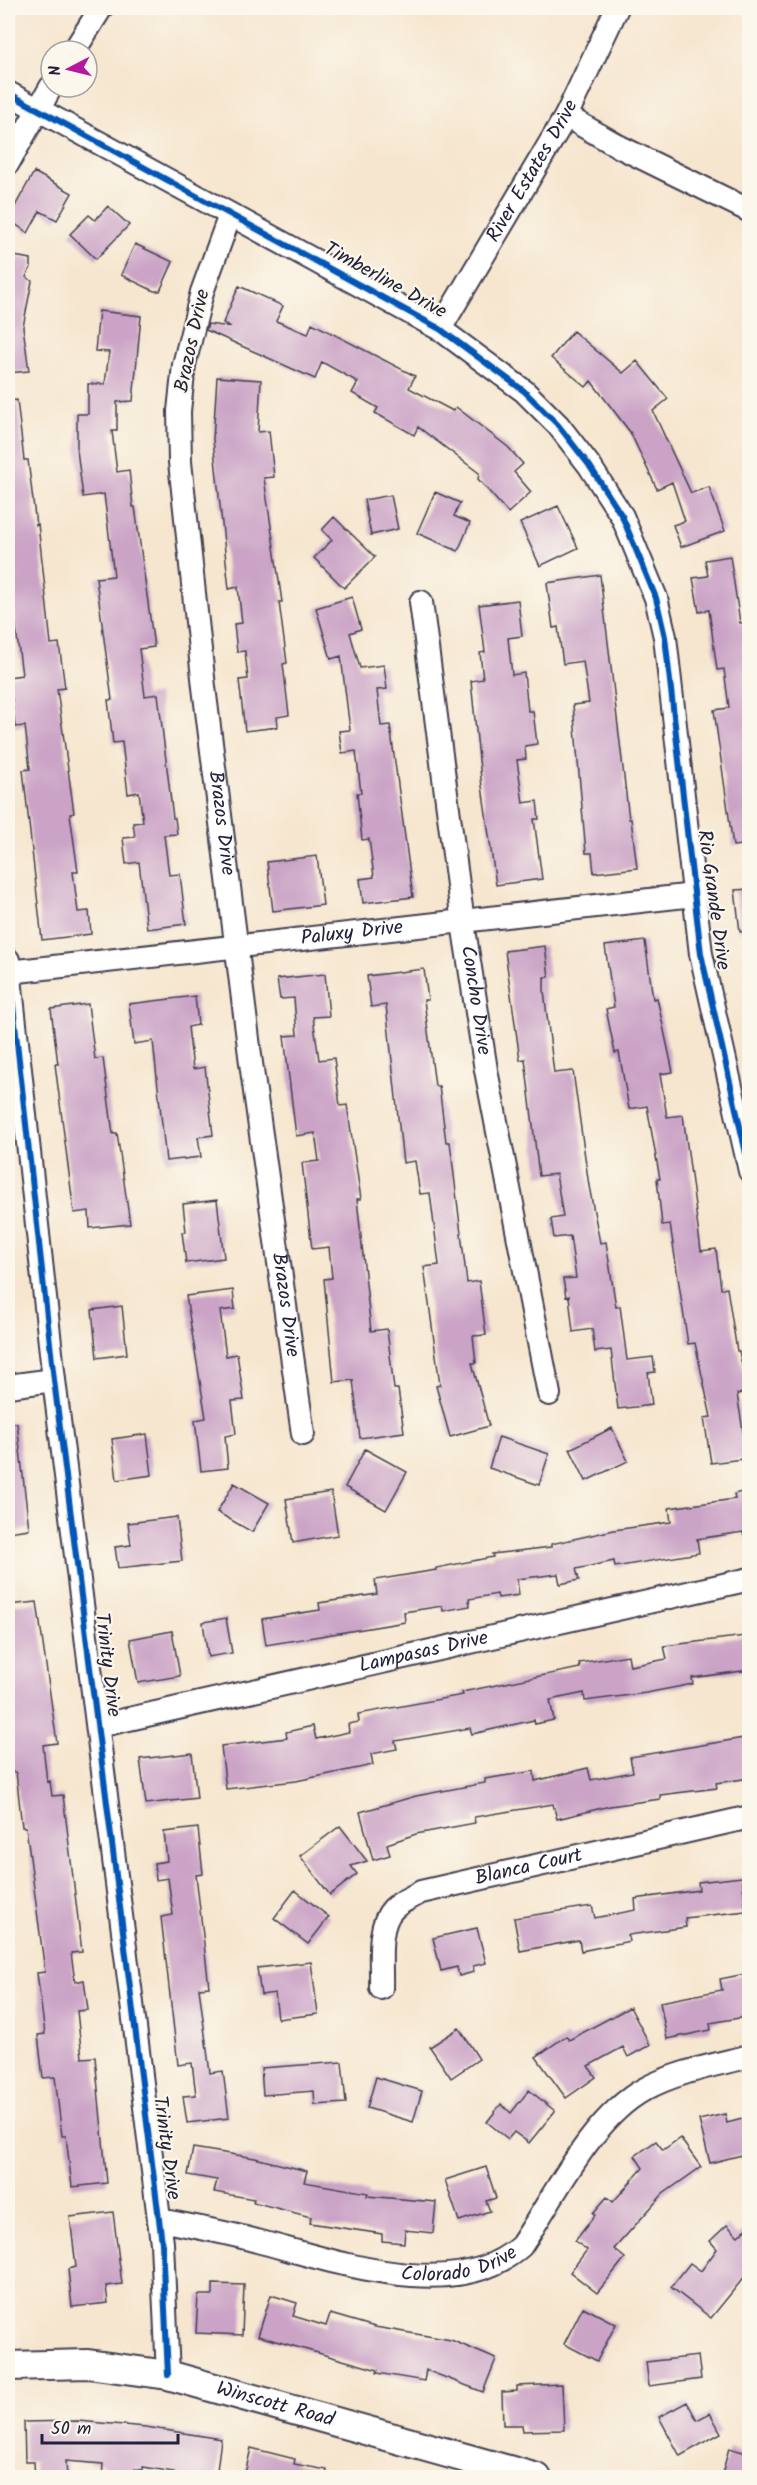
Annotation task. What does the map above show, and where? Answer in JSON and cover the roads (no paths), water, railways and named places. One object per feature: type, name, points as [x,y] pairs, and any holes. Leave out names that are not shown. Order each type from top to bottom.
[{"type":"main road","name":"Winscott Road","points":[[8,2366],[88,2364],[168,2375],[537,2478]]},
{"type":"street","points":[[82,39],[101,8]]},
{"type":"street","name":"River Estates Drive","points":[[441,329],[566,116],[617,8]]},
{"type":"street","name":"Timberline Drive","points":[[8,93],[441,329],[524,391],[538,404],[589,465],[622,516],[656,598],[665,637],[671,702]]},
{"type":"street","points":[[8,163],[44,99]]},
{"type":"street","points":[[566,116],[620,147],[750,211]]},
{"type":"street","name":"Brazos Drive","points":[[230,215],[197,313],[184,365],[179,411],[180,462],[204,687],[236,948],[303,1434]]},
{"type":"street","name":"Concho Drive","points":[[421,603],[463,923],[486,1070],[549,1395]]},
{"type":"street","name":"Rio Grande Drive","points":[[671,702],[701,954],[750,1171]]},
{"type":"street","name":"Paluxy Drive","points":[[8,966],[236,948],[694,895]]},
{"type":"street","name":"Trinity Drive","points":[[8,966],[54,1380],[159,2220],[168,2375]]},
{"type":"street","points":[[8,1386],[54,1380]]},
{"type":"street","name":"Lampasas Drive","points":[[98,1726],[750,1579]]},
{"type":"street","name":"Blanca Court","points":[[381,1988],[383,1926],[387,1916],[394,1907],[421,1892],[750,1817]]},
{"type":"street","name":"Colorado Drive","points":[[159,2220],[219,2230],[376,2272],[438,2276],[478,2269],[510,2256],[521,2246],[606,2119],[625,2102],[646,2088],[684,2074],[750,2056]]}]
